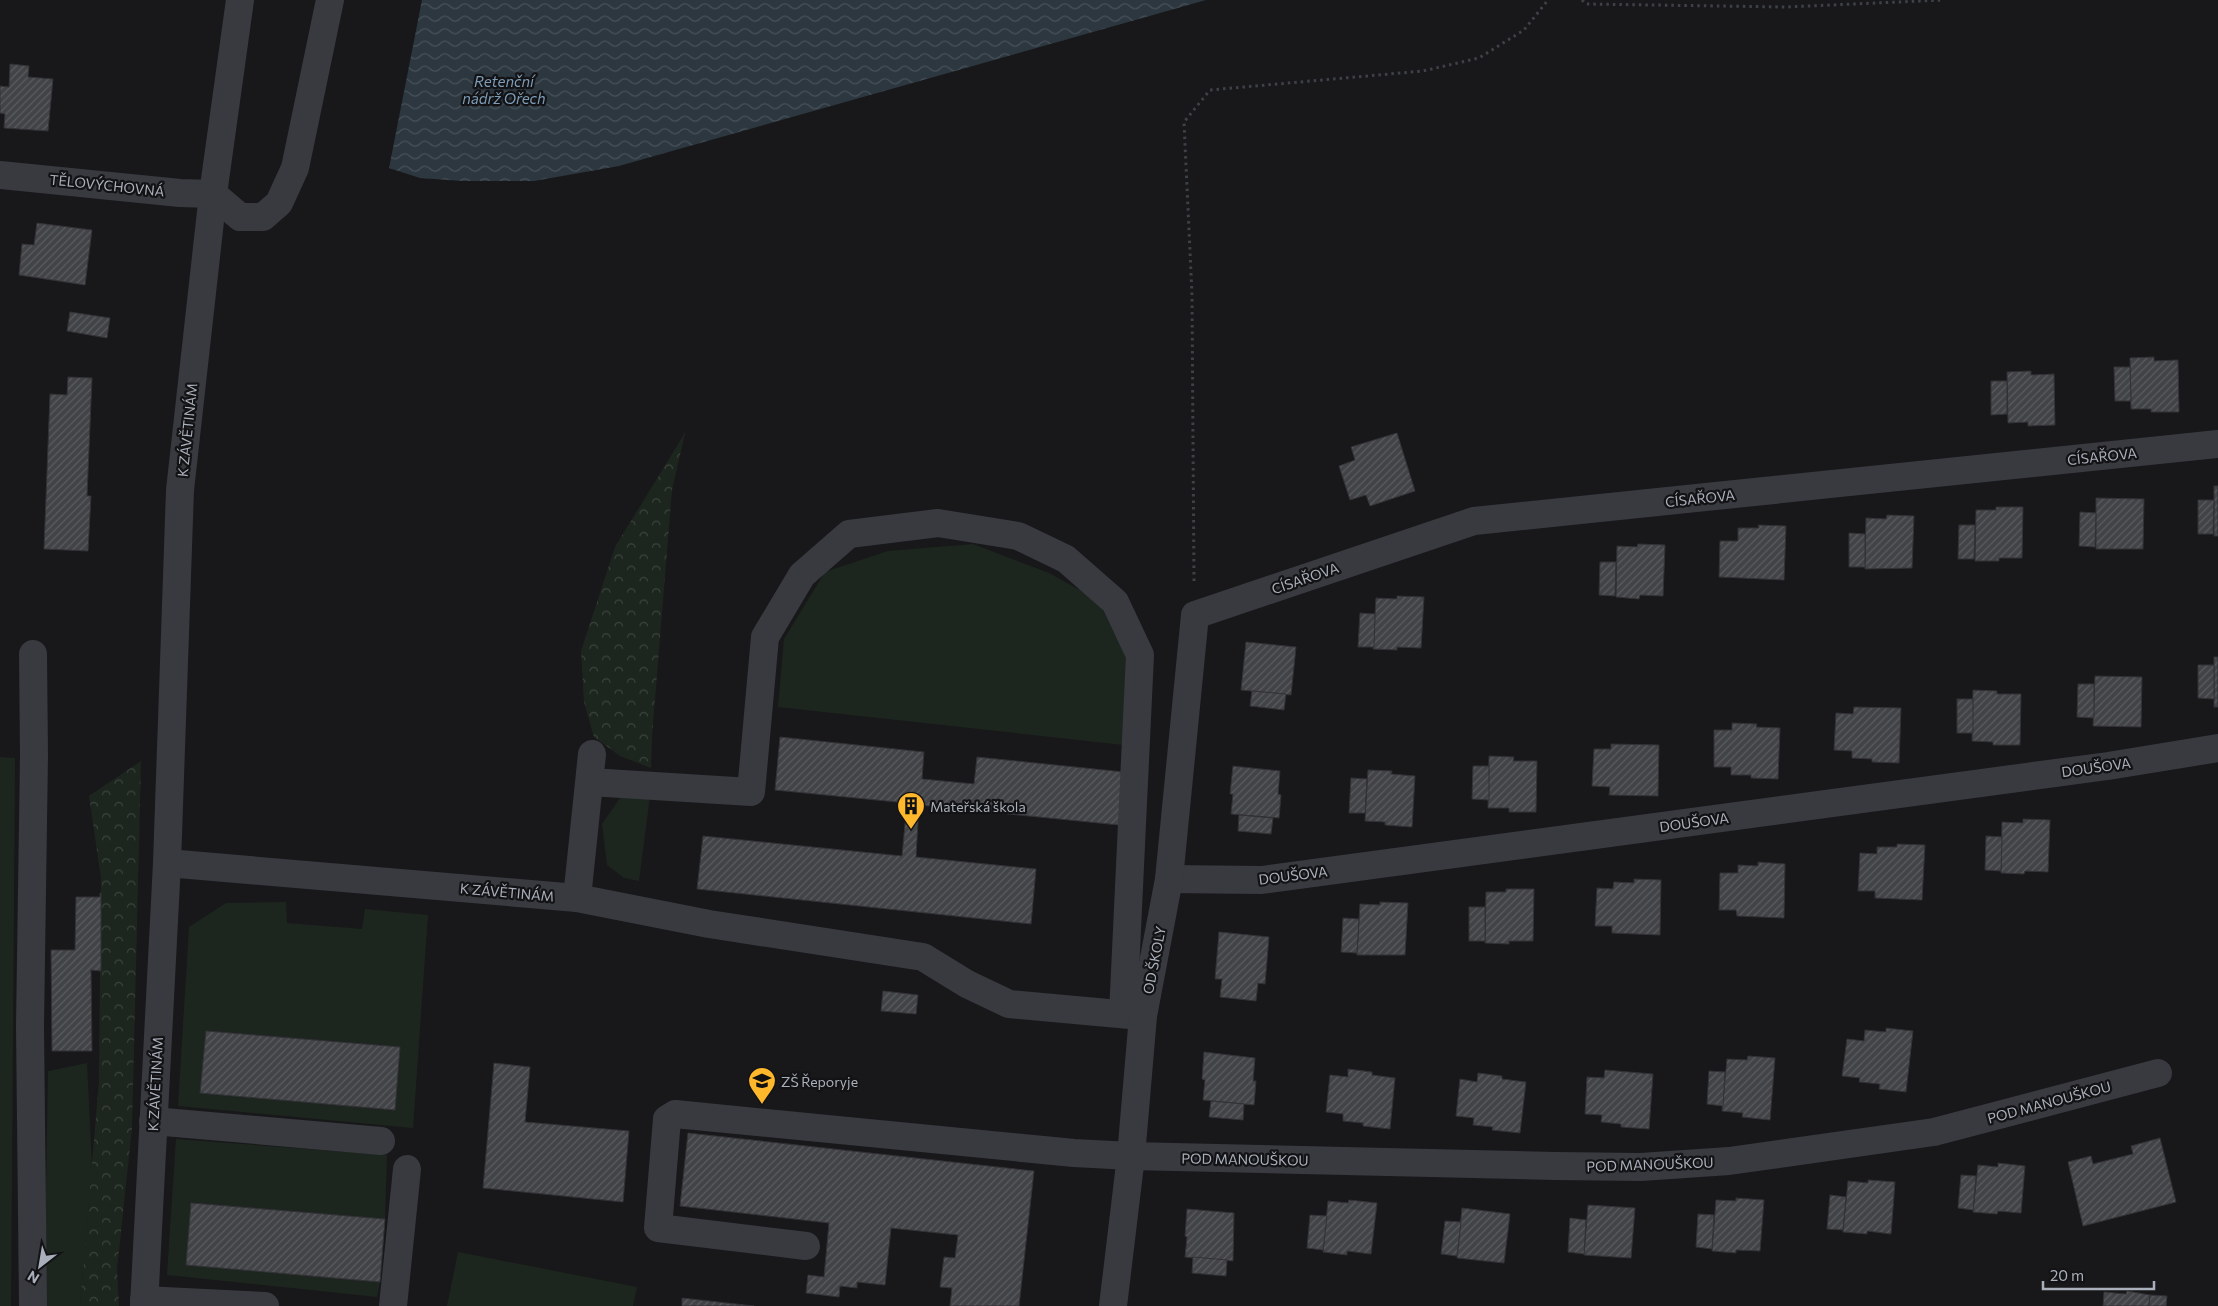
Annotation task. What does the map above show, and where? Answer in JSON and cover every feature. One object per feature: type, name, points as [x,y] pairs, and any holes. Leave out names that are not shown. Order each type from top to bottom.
[{"type":"street","name":"K ZÁVĚTINÁM","points":[[144,1303],[167,863],[180,490],[213,194],[240,0]]},
{"type":"street","points":[[213,194],[240,217],[263,218],[279,204],[295,168],[330,0]]},
{"type":"street","name":"TĚLOVÝCHOVNÁ","points":[[0,175],[180,193],[213,194]]},
{"type":"street","name":"CÍSAŘOVA","points":[[1195,614],[1474,521],[2218,444]]},
{"type":"street","points":[[590,782],[751,792],[765,637],[802,575],[849,534],[938,523],[1018,536],[1066,559],[1115,602],[1140,655],[1133,1015]]},
{"type":"street","name":"OD ŠKOLY","points":[[1113,1306],[1131,1156],[1133,1015],[1169,879],[1195,614]]},
{"type":"street","points":[[33,654],[30,1026],[33,1306]]},
{"type":"street","name":"DOUŠOVA","points":[[1169,879],[1262,880],[2089,769],[2218,748]]},
{"type":"street","points":[[577,898],[592,754]]},
{"type":"street","name":"K ZÁVĚTINÁM","points":[[167,863],[577,898],[709,924],[923,957],[967,984],[1009,1004],[1133,1015]]},
{"type":"street","name":"POD MANOUŠKOU","points":[[806,1246],[658,1228],[667,1119],[675,1114],[1074,1153],[1131,1156],[1641,1167],[1730,1161],[1934,1132],[2158,1073]]},
{"type":"street","points":[[153,1121],[381,1141]]},
{"type":"street","points":[[393,1306],[408,1169]]},
{"type":"street","points":[[144,1303],[265,1306]]},
{"type":"path","points":[[1195,614],[1192,295],[1184,122],[1210,90],[1423,71],[1479,58],[1524,30],[1548,0]]},
{"type":"path","points":[[1582,0],[1586,4],[1786,7],[1944,0]]},
{"type":"green space","points":[[685,433],[672,490],[651,768],[620,756],[594,737],[584,702],[581,651],[615,547]]},
{"type":"green space","points":[[973,544],[1049,573],[1098,600],[1131,667],[1124,745],[778,707],[784,639],[825,572],[888,551]]},
{"type":"green space","points":[[0,757],[15,758],[11,1306],[0,1306]]},
{"type":"green space","points":[[141,761],[132,1128],[117,1269],[119,1306],[80,1306],[99,1081],[101,878],[89,796]]},
{"type":"green space","points":[[650,796],[639,881],[624,878],[607,865],[602,824],[620,798]]},
{"type":"green space","points":[[286,902],[287,923],[362,929],[365,909],[428,915],[413,1128],[178,1106],[189,927],[226,903]],"holes":[[[206,1031],[400,1047],[395,1109],[200,1092]]]},
{"type":"green space","points":[[87,1063],[92,1166],[80,1306],[44,1306],[48,1071]]},
{"type":"green space","points":[[176,1139],[387,1155],[385,1219],[191,1204],[186,1265],[380,1282],[377,1297],[167,1275]]},
{"type":"green space","points":[[458,1252],[637,1287],[633,1306],[447,1306]]},
{"type":"water","name":"Retenční nádrž Ořech","points":[[422,0],[1206,0],[619,166],[534,181],[462,181],[420,178],[389,168]]},
{"type":"building","points":[[10,64],[29,66],[28,77],[53,79],[48,131],[4,128],[5,114],[0,113],[0,86],[9,87]]},
{"type":"building","points":[[37,223],[92,230],[85,285],[19,275],[22,244],[34,245]]},
{"type":"building","points":[[70,312],[110,318],[107,338],[67,331]]},
{"type":"building","points":[[2154,357],[2154,361],[2178,360],[2179,412],[2151,412],[2151,409],[2131,409],[2130,358]]},
{"type":"building","points":[[2114,367],[2130,367],[2131,401],[2115,401]]},
{"type":"building","points":[[2031,371],[2031,375],[2054,374],[2055,425],[2028,426],[2028,422],[2008,423],[2007,372]]},
{"type":"building","points":[[68,377],[92,378],[87,496],[91,496],[88,551],[44,549],[50,394],[67,395]]},
{"type":"building","points":[[1991,381],[2007,381],[2007,414],[1991,415]]},
{"type":"building","points":[[1397,433],[1415,491],[1370,506],[1366,495],[1350,500],[1339,466],[1355,460],[1351,447]]},
{"type":"building","points":[[2214,486],[2218,486],[2218,536],[2214,536]]},
{"type":"building","points":[[2096,498],[2144,499],[2143,549],[2096,549]]},
{"type":"building","points":[[2198,500],[2214,500],[2213,534],[2198,534]]},
{"type":"building","points":[[1996,507],[2023,507],[2022,558],[1999,558],[1999,561],[1975,561],[1976,510],[1996,510]]},
{"type":"building","points":[[2080,512],[2096,513],[2095,547],[2079,546]]},
{"type":"building","points":[[1887,515],[1914,516],[1912,568],[1865,569],[1866,518],[1886,519]]},
{"type":"building","points":[[1758,525],[1786,526],[1784,580],[1719,577],[1720,541],[1738,541],[1738,528],[1759,528]]},
{"type":"building","points":[[1959,525],[1975,525],[1974,559],[1958,559]]},
{"type":"building","points":[[1849,533],[1865,534],[1865,567],[1849,567]]},
{"type":"building","points":[[1638,544],[1665,545],[1663,596],[1640,595],[1639,599],[1616,597],[1617,546],[1637,547]]},
{"type":"building","points":[[1600,562],[1616,562],[1615,596],[1599,595]]},
{"type":"building","points":[[1397,596],[1424,597],[1421,648],[1373,649],[1376,598],[1397,599]]},
{"type":"building","points":[[1360,613],[1375,614],[1374,647],[1358,647]]},
{"type":"building","points":[[1246,642],[1296,647],[1291,695],[1241,690]]},
{"type":"building","points":[[2214,657],[2218,657],[2218,707],[2214,707]]},
{"type":"building","points":[[2198,665],[2214,665],[2214,699],[2198,698]]},
{"type":"building","points":[[2095,676],[2142,677],[2141,727],[2093,726]]},
{"type":"building","points":[[2078,684],[2094,684],[2094,718],[2077,717]]},
{"type":"building","points":[[1973,690],[1997,691],[1997,694],[2021,694],[2020,745],[1993,745],[1993,742],[1972,741]]},
{"type":"building","points":[[1252,691],[1286,694],[1284,710],[1250,706]]},
{"type":"building","points":[[1957,699],[1973,699],[1973,733],[1957,733]]},
{"type":"building","points":[[1854,707],[1901,708],[1899,763],[1872,762],[1872,759],[1852,758],[1852,751],[1834,750],[1836,713],[1853,714]]},
{"type":"building","points":[[1732,723],[1757,724],[1756,727],[1780,728],[1778,779],[1751,778],[1751,775],[1731,775],[1731,767],[1714,767],[1714,730],[1732,730]]},
{"type":"building","name":"Mateřská škola","points":[[780,737],[924,752],[922,779],[974,784],[977,757],[1124,772],[1119,825],[919,805],[916,857],[1036,869],[1031,924],[697,889],[703,836],[902,856],[907,803],[775,790]]},
{"type":"building","points":[[1611,744],[1659,745],[1658,796],[1609,795],[1610,787],[1592,786],[1594,749],[1611,749]]},
{"type":"building","points":[[1489,756],[1514,757],[1513,761],[1537,761],[1536,812],[1509,812],[1509,808],[1488,808]]},
{"type":"building","points":[[1233,766],[1280,771],[1278,794],[1281,795],[1279,818],[1231,814],[1233,794],[1230,794]]},
{"type":"building","points":[[1473,766],[1489,766],[1489,800],[1472,799]]},
{"type":"building","points":[[1368,770],[1392,771],[1391,774],[1415,776],[1412,827],[1385,825],[1385,822],[1365,821]]},
{"type":"building","points":[[1351,778],[1367,779],[1365,813],[1349,813]]},
{"type":"building","points":[[1239,815],[1273,818],[1271,834],[1238,831]]},
{"type":"building","points":[[2023,819],[2050,820],[2048,872],[2001,873],[2002,822],[2023,823]]},
{"type":"building","points":[[1986,836],[2002,837],[2001,871],[1985,870]]},
{"type":"building","points":[[1897,844],[1925,845],[1922,900],[1875,898],[1875,891],[1858,891],[1860,853],[1877,854],[1877,847],[1897,847]]},
{"type":"building","points":[[1758,862],[1785,864],[1784,918],[1737,916],[1736,910],[1719,910],[1720,873],[1738,873],[1738,865],[1758,866]]},
{"type":"building","points":[[1634,879],[1661,880],[1660,935],[1612,933],[1612,926],[1595,926],[1597,888],[1613,889],[1614,882],[1634,883]]},
{"type":"building","points":[[1506,889],[1534,889],[1533,941],[1509,941],[1509,944],[1485,943],[1486,892],[1506,892]]},
{"type":"building","points":[[100,893],[101,971],[91,970],[92,1051],[52,1051],[51,950],[75,950],[76,897],[100,897]]},
{"type":"building","points":[[1380,902],[1408,903],[1405,955],[1357,955],[1360,904],[1380,905]]},
{"type":"building","points":[[1469,907],[1485,907],[1485,941],[1469,941]]},
{"type":"building","points":[[1343,918],[1359,919],[1357,953],[1341,952]]},
{"type":"building","points":[[1219,932],[1269,937],[1265,984],[1258,983],[1256,1001],[1220,997],[1222,979],[1215,979]]},
{"type":"building","points":[[883,991],[918,995],[916,1014],[881,1011]]},
{"type":"building","points":[[1886,1028],[1913,1031],[1906,1092],[1879,1089],[1880,1084],[1859,1082],[1860,1078],[1842,1076],[1847,1039],[1864,1041],[1865,1030],[1886,1032]]},
{"type":"building","points":[[206,1031],[400,1047],[395,1110],[200,1093]]},
{"type":"building","points":[[1204,1052],[1255,1058],[1253,1081],[1256,1081],[1254,1105],[1203,1100],[1205,1080],[1202,1079]]},
{"type":"building","points":[[1748,1056],[1775,1058],[1770,1120],[1742,1117],[1743,1113],[1722,1111],[1727,1059],[1747,1060]]},
{"type":"building","points":[[494,1063],[530,1067],[525,1122],[629,1131],[623,1202],[483,1188]]},
{"type":"building","points":[[1348,1069],[1372,1072],[1372,1075],[1395,1078],[1390,1129],[1363,1126],[1363,1123],[1343,1121],[1343,1114],[1326,1112],[1330,1075],[1348,1077]]},
{"type":"building","points":[[1605,1070],[1653,1074],[1649,1129],[1621,1127],[1621,1124],[1601,1122],[1602,1115],[1585,1114],[1587,1077],[1604,1078]]},
{"type":"building","points":[[1709,1071],[1725,1072],[1723,1106],[1707,1104]]},
{"type":"building","points":[[1478,1073],[1526,1082],[1520,1133],[1492,1130],[1493,1127],[1473,1125],[1474,1118],[1456,1116],[1460,1079],[1477,1082]]},
{"type":"building","points":[[1211,1101],[1244,1104],[1243,1120],[1209,1117]]},
{"type":"building","points":[[688,1133],[1034,1171],[1019,1306],[950,1306],[952,1288],[940,1287],[944,1257],[955,1258],[958,1235],[891,1228],[885,1285],[857,1282],[857,1288],[840,1286],[839,1297],[806,1293],[808,1275],[824,1277],[829,1223],[680,1206]]},
{"type":"building","points":[[2160,1138],[2176,1202],[2083,1226],[2068,1162],[2091,1156],[2093,1164],[2133,1154],[2131,1146]]},
{"type":"building","points":[[1998,1163],[2025,1166],[2021,1213],[1998,1211],[1997,1214],[1973,1212],[1978,1165],[1998,1167]]},
{"type":"building","points":[[1961,1175],[1976,1176],[1973,1210],[1958,1208]]},
{"type":"building","points":[[1868,1180],[1895,1182],[1891,1234],[1867,1231],[1867,1234],[1843,1232],[1848,1181],[1868,1183]]},
{"type":"building","points":[[1830,1195],[1846,1197],[1843,1230],[1827,1229]]},
{"type":"building","points":[[1736,1198],[1764,1200],[1760,1251],[1736,1250],[1736,1253],[1712,1251],[1716,1200],[1736,1201]]},
{"type":"building","points":[[1349,1200],[1377,1203],[1371,1254],[1347,1251],[1347,1255],[1323,1252],[1328,1201],[1348,1203]]},
{"type":"building","points":[[191,1203],[385,1219],[380,1282],[186,1265]]},
{"type":"building","points":[[1588,1205],[1635,1208],[1631,1258],[1584,1255]]},
{"type":"building","points":[[1462,1208],[1510,1214],[1504,1263],[1457,1258]]},
{"type":"building","points":[[1187,1209],[1234,1213],[1233,1261],[1185,1257]]},
{"type":"building","points":[[1698,1214],[1714,1215],[1712,1249],[1696,1247]]},
{"type":"building","points":[[1310,1215],[1327,1216],[1323,1250],[1307,1248]]},
{"type":"building","points":[[1570,1218],[1586,1220],[1584,1254],[1568,1252]]},
{"type":"building","points":[[1445,1221],[1461,1222],[1457,1256],[1441,1254]]},
{"type":"building","points":[[1193,1257],[1227,1260],[1226,1276],[1192,1273]]},
{"type":"building","points":[[2127,1291],[2150,1295],[2149,1306],[2103,1306],[2104,1292],[2126,1294]]},
{"type":"building","points":[[2150,1295],[2167,1296],[2166,1306],[2149,1306]]},
{"type":"building","points":[[682,1298],[754,1306],[682,1306]]},
{"type":"place","name":"Mateřská škola","points":[[911,830]]},
{"type":"place","name":"ZŠ Řeporyje","points":[[762,1105]]}]
